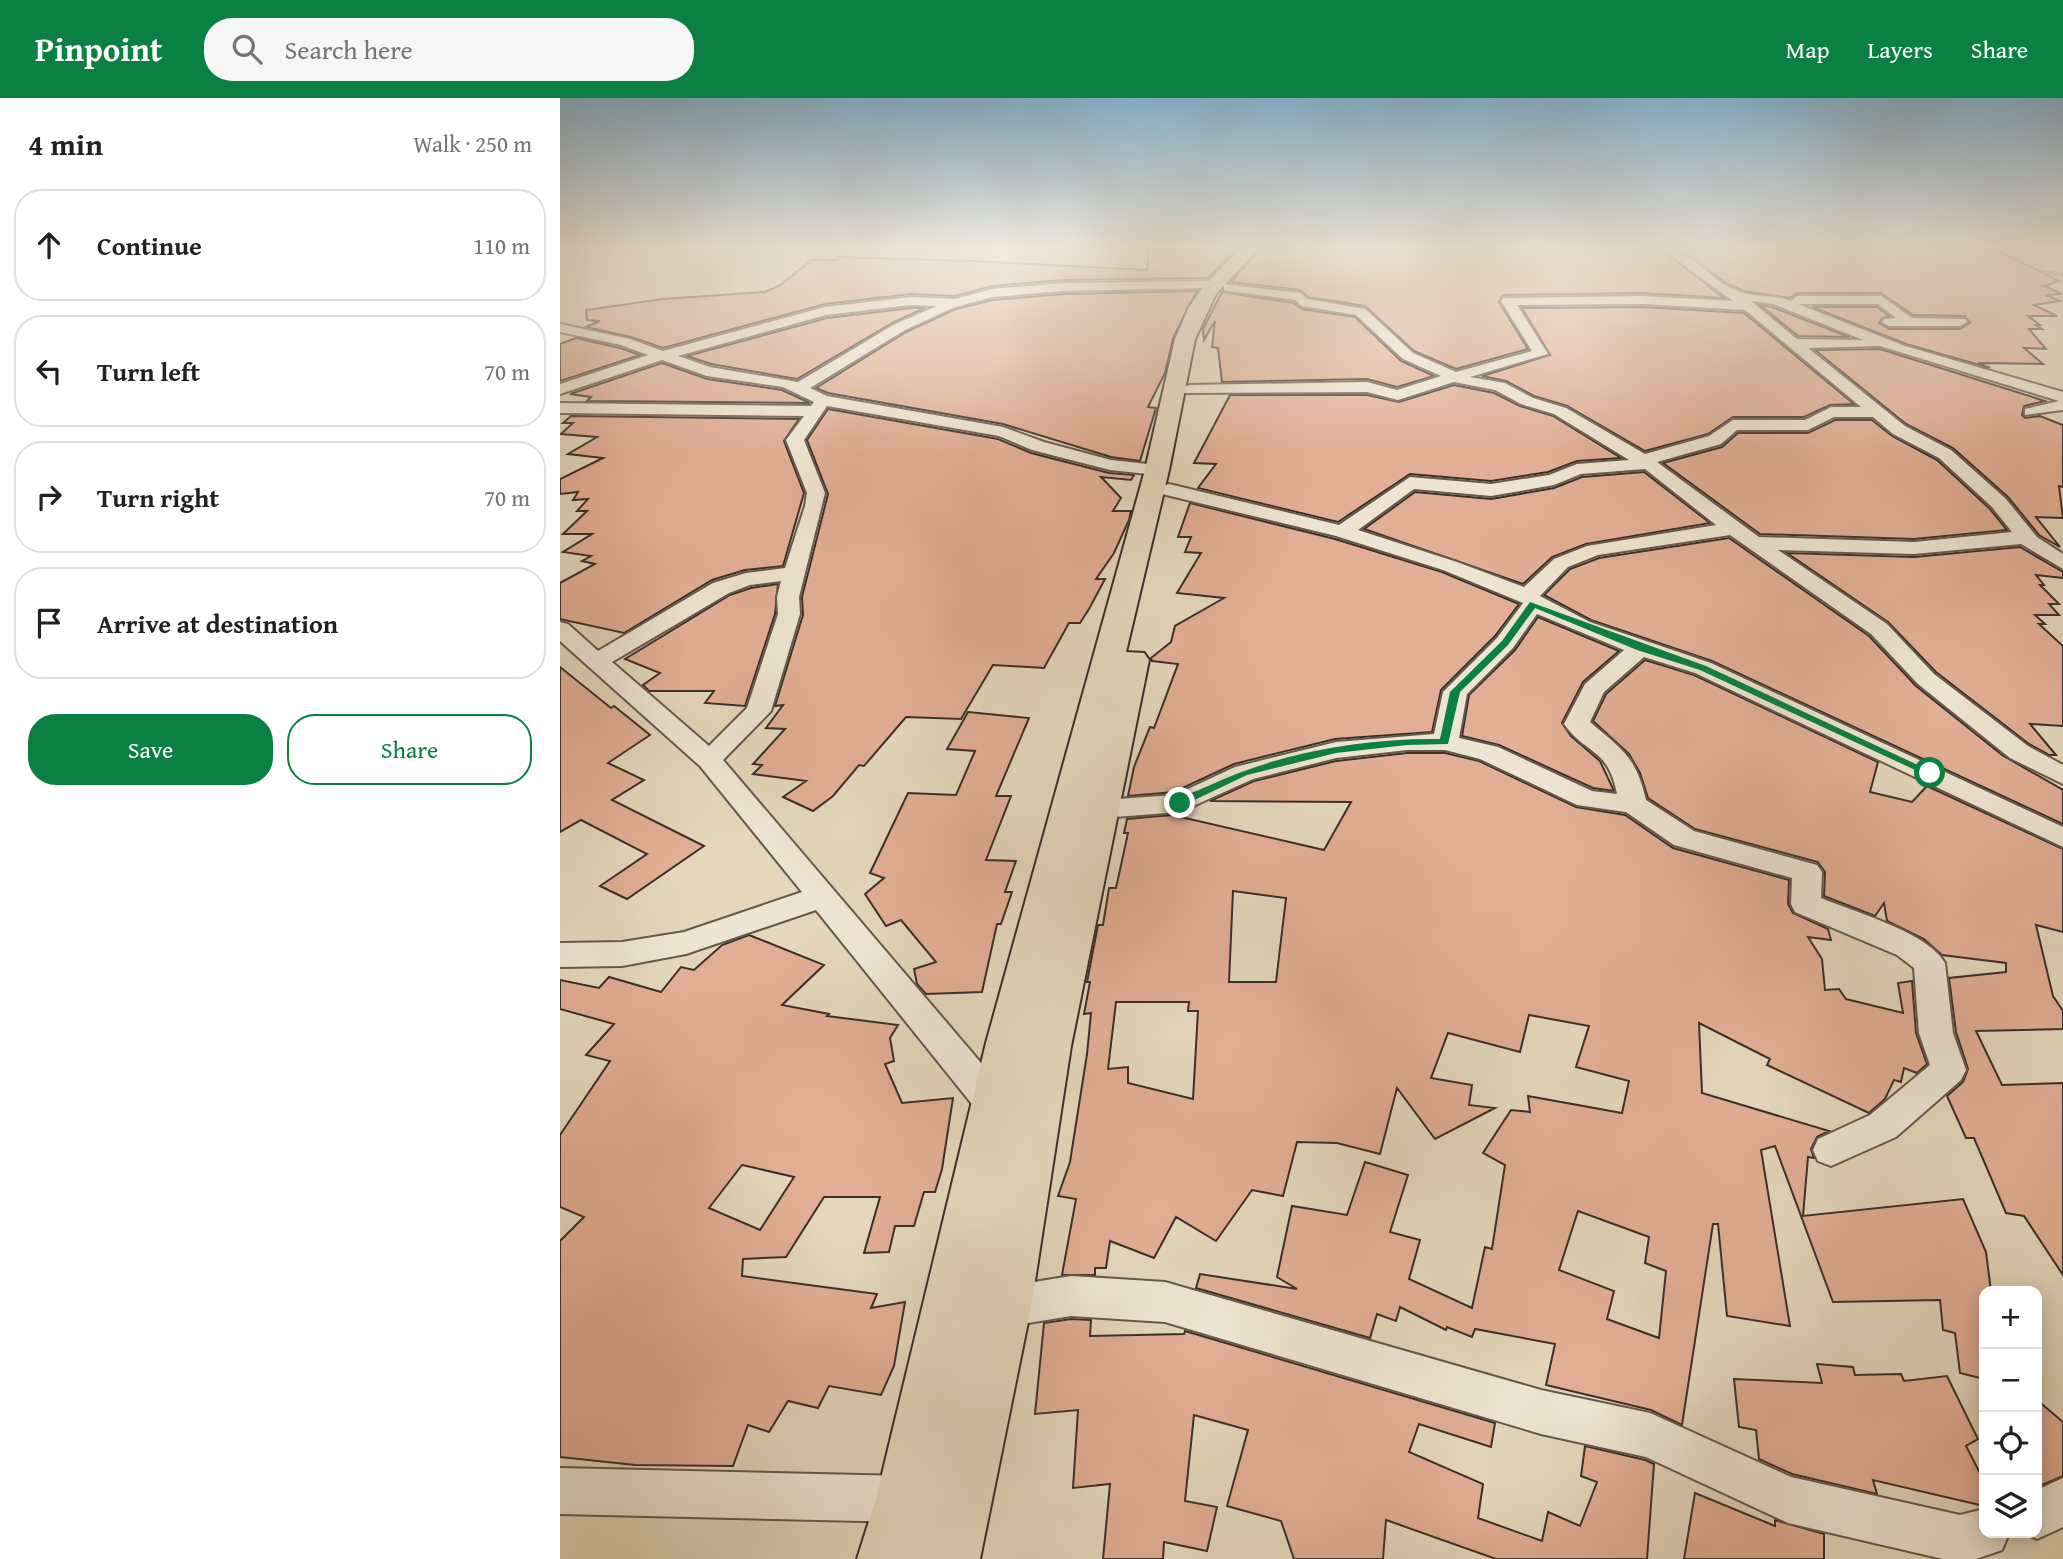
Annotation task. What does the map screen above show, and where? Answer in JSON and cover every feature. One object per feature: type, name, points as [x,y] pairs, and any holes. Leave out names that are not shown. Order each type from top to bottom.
[{"type":"highway","points":[[947,1559],[1003,1307],[1048,1046],[1102,809],[1163,480],[1185,339],[1194,316]]},
{"type":"highway","points":[[890,1559],[908,1499],[997,1108],[1009,1043],[1208,316]]},
{"type":"street","points":[[560,389],[660,356],[806,316]]},
{"type":"street","points":[[798,389],[900,327],[925,316]]},
{"type":"street","points":[[1365,316],[1408,356],[1462,380],[1499,386],[1519,394],[1527,401],[1560,411],[1645,464],[1660,470],[1735,528],[1879,629],[1926,679],[2019,752],[2063,776]]},
{"type":"street","points":[[1189,390],[1367,387],[1398,395],[1507,360],[1541,354],[1517,316]]},
{"type":"street","points":[[1761,316],[1899,430],[1945,454],[1999,503],[2027,537],[2063,563]]},
{"type":"street","points":[[1819,316],[1887,344],[2058,391]]},
{"type":"street","points":[[1902,316],[1907,320]]},
{"type":"street","points":[[1848,327],[1907,320],[1960,322]]},
{"type":"street","points":[[560,328],[625,342],[707,370],[787,383],[817,406]]},
{"type":"street","points":[[1794,343],[1887,344]]},
{"type":"street","points":[[2031,412],[2063,405]]},
{"type":"street","points":[[709,760],[759,711],[789,614],[788,597],[802,539],[815,506],[816,493],[795,440],[817,406]]},
{"type":"street","points":[[560,408],[817,406],[1003,432],[1076,457],[1163,480],[1450,566],[1640,648],[1703,668],[2063,838]]},
{"type":"street","points":[[1343,533],[1379,505],[1399,495],[1410,483],[1491,490],[1553,480],[1577,469],[1645,464],[1652,457],[1715,440],[1733,425],[1808,425],[1831,412],[1877,412]]},
{"type":"street","points":[[1445,742],[1455,692],[1505,643],[1530,600],[1571,558],[1594,550],[1735,528]]},
{"type":"street","points":[[1757,543],[1914,548],[2027,537]]},
{"type":"street","points":[[598,660],[635,642],[721,588],[746,579],[795,573]]},
{"type":"street","points":[[560,629],[709,760],[997,1108]]},
{"type":"street","points":[[1633,804],[1626,771],[1614,755],[1577,724],[1594,689],[1640,648]]},
{"type":"street","points":[[1102,809],[1180,803],[1244,773],[1336,750],[1407,741],[1445,742],[1489,753],[1587,799],[1633,804],[1684,838],[1807,873],[1806,904],[1908,947],[1929,962],[1936,1032],[1949,1070],[1883,1126],[1831,1150]]},
{"type":"street","points":[[560,956],[622,954],[686,943],[821,897]]},
{"type":"street","points":[[1003,1307],[1071,1296],[1165,1302],[1541,1412],[1650,1435],[1788,1500],[1972,1544]]},
{"type":"street","points":[[560,1491],[908,1499]]},
{"type":"street","points":[[2042,1512],[2063,1502]]},
{"type":"building","points":[[587,316],[780,316],[663,348],[631,337],[586,327],[600,321],[587,320]]},
{"type":"building","points":[[907,316],[797,379],[711,364],[687,356],[827,318]]},
{"type":"building","points":[[940,316],[1184,316],[1173,338],[1165,373],[1148,407],[1156,408],[1140,461],[1111,457],[1003,424],[828,393],[816,388],[906,332]]},
{"type":"building","points":[[1210,316],[1355,317],[1401,361],[1434,376],[1397,387],[1367,379],[1222,382],[1218,348],[1212,347],[1215,321],[1204,340],[1203,329]]},
{"type":"building","points":[[1376,316],[1508,316],[1528,349],[1456,369],[1414,351]]},
{"type":"building","points":[[1527,316],[1748,316],[1854,404],[1830,405],[1804,417],[1733,417],[1708,434],[1645,451],[1567,406],[1534,396],[1506,381],[1482,376],[1550,355]]},
{"type":"building","points":[[1774,316],[1796,316],[1849,337],[1798,336]]},
{"type":"building","points":[[1835,316],[1888,316],[1882,318],[1879,323],[1889,329],[1960,329],[1970,323],[1965,316],[2028,316],[2040,325],[2036,325],[2042,329],[2029,329],[2046,349],[2024,348],[2043,364],[1978,363],[1990,368],[1906,344]]},
{"type":"building","points":[[576,338],[640,355],[560,381],[560,344]]},
{"type":"building","points":[[1880,349],[2045,401],[2024,406],[2022,415],[2025,418],[2040,416],[2063,425],[2063,487],[2059,486],[2063,518],[2036,517],[2060,547],[2039,535],[2008,497],[1953,448],[1906,424],[1815,350]]},
{"type":"building","points":[[662,363],[707,379],[782,390],[810,403],[587,401],[591,397],[570,394]]},
{"type":"building","points":[[1454,385],[1494,393],[1520,406],[1553,416],[1621,458],[1577,461],[1548,472],[1491,481],[1410,474],[1338,522],[1198,488],[1216,464],[1194,463],[1230,395],[1367,395],[1399,402]]},
{"type":"building","points":[[828,409],[998,439],[1031,453],[1109,473],[1134,475],[1131,480],[1101,477],[1121,498],[1113,511],[1131,511],[1129,520],[1114,553],[1096,579],[1105,579],[1089,609],[1080,623],[1069,623],[1044,668],[993,665],[961,719],[906,717],[864,766],[859,765],[833,796],[813,811],[783,797],[806,781],[753,774],[762,765],[753,764],[785,729],[766,728],[783,705],[775,706],[803,615],[802,597],[828,494],[807,440]]},
{"type":"building","points":[[571,416],[799,419],[784,441],[804,493],[783,566],[745,570],[712,580],[624,633],[560,619],[560,583],[595,564],[582,561],[591,556],[563,552],[592,534],[563,534],[587,511],[577,511],[588,499],[573,500],[578,492],[560,494],[560,479],[603,458],[568,454],[597,437],[561,434],[573,423],[563,423]]},
{"type":"building","points":[[1835,420],[1872,420],[1892,436],[1937,460],[1990,509],[2007,530],[1914,539],[1760,534],[1663,463],[1722,447],[1738,433],[1808,433]]},
{"type":"building","points":[[1644,472],[1710,523],[1586,544],[1552,557],[1523,584],[1364,529],[1415,492],[1491,499],[1554,488],[1582,477]]},
{"type":"building","points":[[1190,503],[1335,539],[1442,572],[1519,604],[1495,636],[1441,690],[1432,732],[1335,739],[1234,764],[1174,792],[1128,796],[1134,767],[1150,727],[1154,728],[1178,664],[1152,661],[1151,658],[1171,642],[1175,626],[1224,598],[1177,593],[1201,553],[1185,552],[1191,537],[1178,537]]},
{"type":"building","points":[[1729,538],[1869,636],[1916,686],[2002,755],[2063,790],[2063,824],[1712,661],[1591,620],[1544,595],[1570,569],[1599,558]]},
{"type":"building","points":[[2020,547],[2063,572],[2063,578],[2036,575],[2044,585],[2040,585],[2059,604],[2049,604],[2059,615],[2035,615],[2045,624],[2039,624],[2063,646],[2063,726],[2030,724],[2056,755],[2049,755],[2029,744],[1936,672],[1888,622],[1787,553],[1914,557]]},
{"type":"building","points":[[778,584],[775,614],[745,706],[705,703],[714,691],[649,691],[643,685],[660,673],[625,659],[730,595],[751,588]]},
{"type":"building","points":[[1538,617],[1619,651],[1583,682],[1562,723],[1571,736],[1600,761],[1614,791],[1593,788],[1499,745],[1462,736],[1469,695],[1515,650]]},
{"type":"building","points":[[1645,660],[1694,675],[1878,762],[1870,792],[1912,802],[1927,786],[2063,849],[2063,932],[2036,925],[2053,996],[2063,1011],[2063,1029],[1976,1031],[2002,1085],[2063,1083],[2063,1275],[2024,1216],[2006,1213],[1974,1138],[1966,1138],[1947,1096],[1963,1082],[1968,1069],[1956,1032],[1949,978],[2006,972],[2006,963],[1942,955],[1924,939],[1887,921],[1884,903],[1875,916],[1824,896],[1825,872],[1818,862],[1695,829],[1648,798],[1640,773],[1629,754],[1593,721],[1606,694]]},
{"type":"building","points":[[560,667],[650,735],[608,763],[644,780],[612,800],[704,846],[627,899],[600,886],[647,854],[581,820],[560,832]]},
{"type":"building","points":[[968,712],[1029,718],[996,796],[1011,796],[986,860],[1016,861],[1005,892],[1012,892],[1001,924],[997,924],[982,992],[926,994],[917,984],[914,969],[936,962],[901,920],[886,926],[865,894],[884,878],[870,873],[908,793],[956,795],[975,751],[947,749]]},
{"type":"building","points":[[1407,753],[1445,753],[1479,761],[1576,807],[1625,815],[1673,848],[1789,880],[1788,904],[1793,913],[1828,929],[1831,940],[1808,937],[1822,959],[1825,990],[1839,989],[1846,999],[1903,1013],[1898,983],[1912,981],[1916,1033],[1927,1064],[1917,1073],[1904,1068],[1901,1082],[1894,1080],[1885,1099],[1869,1113],[1767,1065],[1770,1059],[1699,1023],[1702,1093],[1829,1131],[1817,1137],[1811,1149],[1814,1158],[1808,1157],[1803,1216],[1963,1199],[1986,1252],[1990,1286],[1979,1286],[1979,1378],[1960,1373],[1955,1333],[1943,1330],[1940,1300],[1833,1302],[1775,1146],[1761,1150],[1790,1326],[1727,1316],[1718,1224],[1713,1224],[1682,1425],[1651,1410],[1546,1385],[1555,1344],[1475,1329],[1472,1337],[1447,1327],[1446,1330],[1400,1307],[1396,1321],[1377,1314],[1370,1338],[1196,1288],[1200,1274],[1297,1289],[1277,1277],[1292,1206],[1347,1215],[1365,1162],[1408,1175],[1390,1232],[1420,1240],[1409,1279],[1472,1308],[1485,1247],[1492,1249],[1505,1165],[1483,1153],[1511,1110],[1530,1112],[1528,1096],[1622,1113],[1629,1081],[1576,1067],[1589,1026],[1529,1015],[1520,1052],[1448,1033],[1431,1078],[1472,1085],[1469,1105],[1495,1108],[1435,1139],[1397,1088],[1380,1154],[1337,1143],[1297,1142],[1283,1196],[1252,1190],[1216,1241],[1176,1217],[1154,1258],[1110,1241],[1106,1268],[1095,1268],[1095,1275],[1062,1275],[1076,1199],[1058,1196],[1070,1162],[1087,1054],[1091,1013],[1084,1014],[1090,982],[1087,982],[1098,925],[1103,925],[1109,888],[1116,888],[1128,833],[1124,833],[1127,819],[1172,815],[1324,850],[1351,802],[1210,801],[1254,781],[1336,761]],"holes":[[[1233,891],[1286,898],[1276,982],[1229,982]],[[1116,1002],[1189,1002],[1188,1011],[1198,1011],[1193,1099],[1128,1083],[1128,1067],[1108,1069]],[[1578,1211],[1649,1237],[1645,1263],[1666,1271],[1659,1338],[1607,1319],[1614,1291],[1559,1270]]]},
{"type":"building","points":[[749,935],[824,965],[782,1005],[829,1014],[827,1016],[898,1025],[890,1038],[894,1061],[885,1064],[902,1103],[953,1098],[942,1169],[935,1192],[924,1192],[914,1226],[895,1226],[889,1252],[864,1253],[880,1197],[824,1197],[786,1257],[743,1259],[742,1276],[877,1294],[871,1308],[905,1302],[894,1366],[881,1395],[829,1386],[818,1408],[788,1401],[769,1432],[748,1425],[733,1466],[635,1465],[560,1457],[560,1241],[584,1217],[560,1207],[560,1135],[610,1061],[586,1055],[614,1024],[560,1009],[560,980],[599,988],[609,977],[661,992],[681,967],[694,970],[722,945]],"holes":[[[742,1165],[794,1177],[760,1230],[709,1208]]]},
{"type":"building","points":[[1071,1319],[1091,1320],[1090,1336],[1184,1334],[1185,1331],[1495,1423],[1491,1447],[1419,1424],[1409,1452],[1483,1484],[1478,1518],[1542,1541],[1548,1512],[1580,1526],[1597,1482],[1581,1476],[1585,1446],[1645,1460],[1654,1464],[1647,1559],[1496,1559],[1386,1520],[1383,1559],[1294,1559],[1281,1521],[1227,1506],[1248,1430],[1194,1415],[1185,1501],[1217,1507],[1207,1551],[1164,1542],[1163,1559],[1103,1559],[1110,1484],[1073,1488],[1078,1410],[1035,1414],[1044,1323]]},
{"type":"building","points":[[1817,1364],[1853,1367],[1855,1375],[1901,1374],[1904,1381],[1947,1376],[1978,1439],[1966,1446],[1979,1471],[1979,1505],[1873,1480],[1877,1494],[1792,1474],[1759,1459],[1756,1430],[1739,1427],[1734,1379],[1822,1383]]},
{"type":"building","points":[[2042,1404],[2063,1422],[2063,1476],[2042,1485]]},
{"type":"building","points":[[1695,1493],[1775,1526],[1775,1520],[1824,1534],[1824,1559],[1684,1559]]},
{"type":"route","points":[[1180,803],[1244,773],[1336,750],[1407,741],[1445,742],[1455,692],[1505,643],[1533,604],[1640,648],[1703,668],[1930,773]]}]
